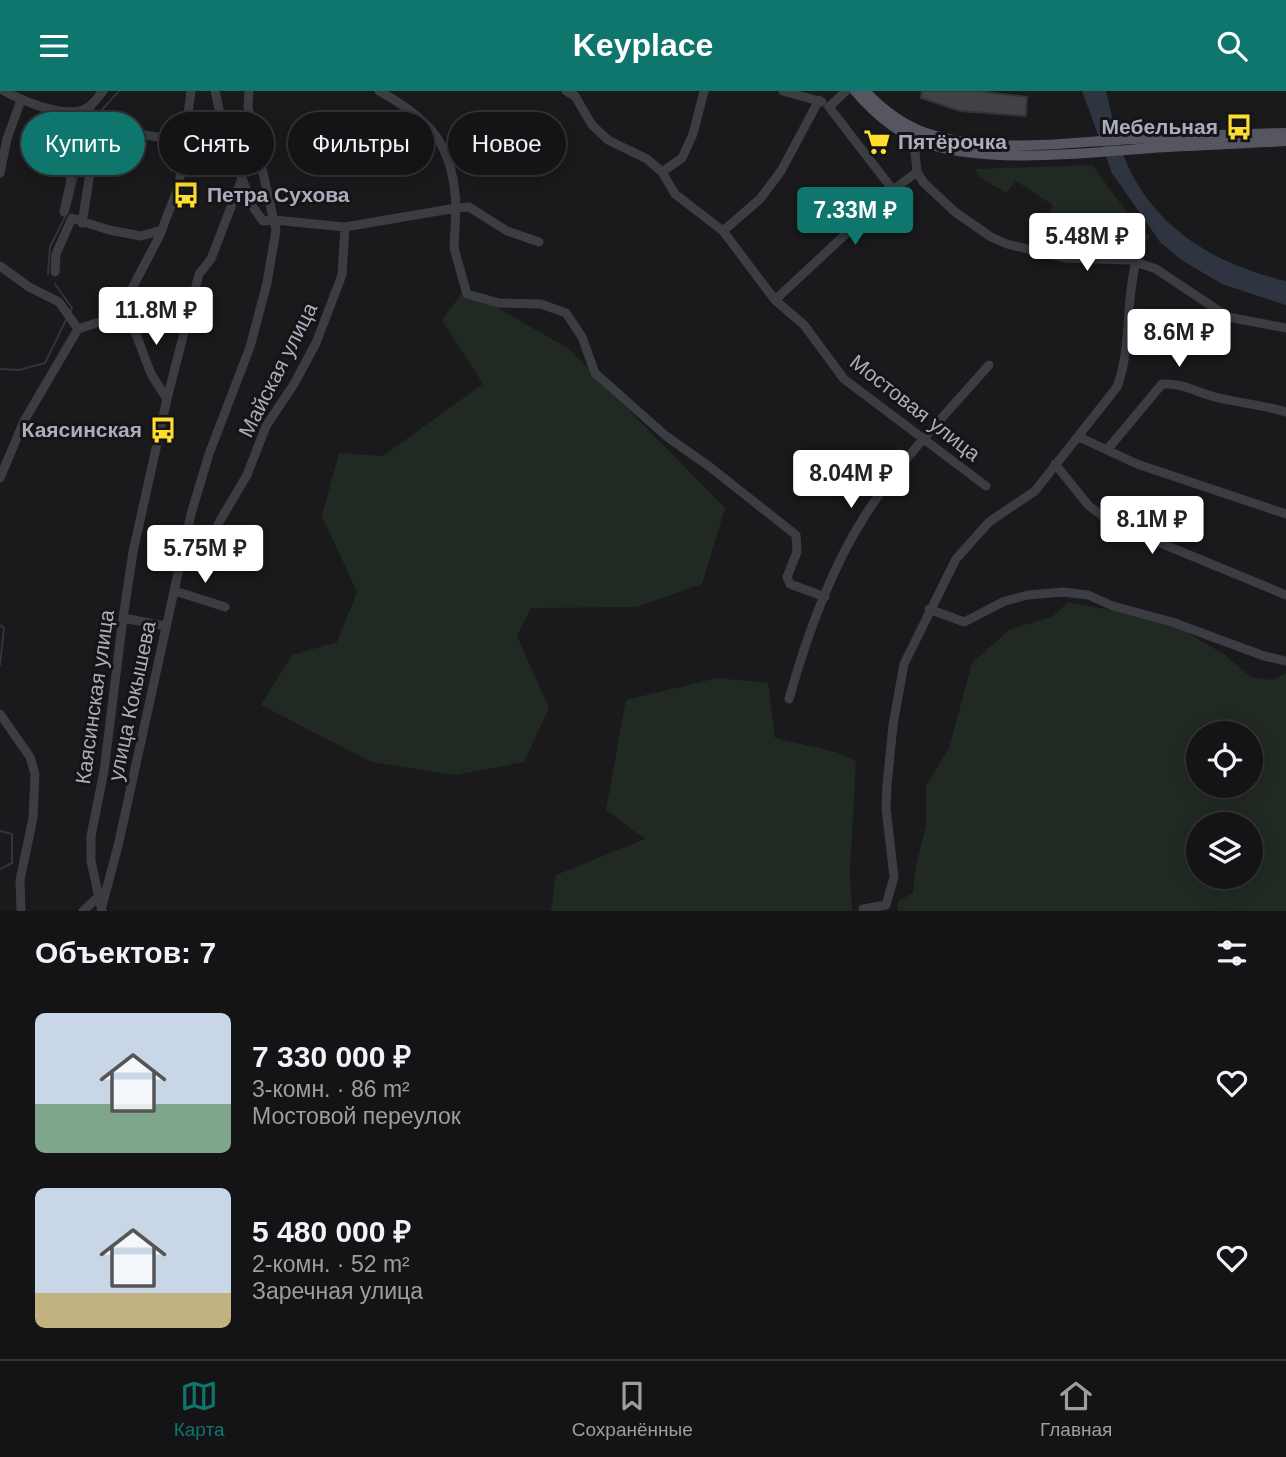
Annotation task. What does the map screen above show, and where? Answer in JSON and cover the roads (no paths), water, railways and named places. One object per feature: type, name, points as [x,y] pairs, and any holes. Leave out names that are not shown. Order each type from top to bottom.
[{"type":"main road","points":[[855,91],[894,127],[921,136]]},
{"type":"main road","points":[[865,91],[921,136],[941,148],[999,154],[1286,133]]},
{"type":"main road","points":[[1155,143],[1286,141]]},
{"type":"street","points":[[4,91],[21,100],[60,110],[81,111],[92,104]]},
{"type":"street","points":[[64,212],[71,180],[65,156],[92,104],[103,91]]},
{"type":"street","points":[[0,478],[24,421],[78,329],[109,320],[125,305],[162,230],[179,184],[191,91]]},
{"type":"street","points":[[215,91],[227,144],[253,207],[263,221],[345,227],[469,207],[507,231],[539,242]]},
{"type":"street","name":"улица Кокышева","points":[[102,909],[191,514],[205,466],[250,347],[264,296],[276,230],[248,107],[249,91]]},
{"type":"street","points":[[379,91],[408,107],[434,133],[452,167],[456,208],[454,248],[467,294],[499,303],[541,305],[566,313],[582,337],[595,373],[666,436],[796,535],[797,552],[787,577],[790,584],[825,597]]},
{"type":"street","name":"Мостовая улица","points":[[566,91],[575,96],[592,125],[608,140],[647,159],[662,172],[675,194],[723,231],[775,300],[804,324],[844,379],[926,438],[986,486]]},
{"type":"street","points":[[662,172],[682,158],[693,134],[704,91]]},
{"type":"street","points":[[783,91],[819,100],[829,107],[893,190]]},
{"type":"street","points":[[829,107],[846,91]]},
{"type":"street","points":[[0,173],[7,139],[21,100]]},
{"type":"street","points":[[723,231],[760,199],[781,171],[819,100]]},
{"type":"street","points":[[82,223],[94,149],[102,131],[108,129],[159,137]]},
{"type":"street","points":[[921,136],[915,152],[917,172],[938,198],[999,241],[1065,258],[1105,258],[1136,262],[1156,269],[1228,317],[1286,328]]},
{"type":"street","points":[[775,300],[893,190],[917,172]]},
{"type":"street","name":"Каясинская улица","points":[[102,909],[97,897],[91,861],[92,836],[104,771],[122,618],[133,552],[167,399],[199,274],[211,259],[242,178]]},
{"type":"street","points":[[55,272],[56,254],[72,218],[82,223],[141,236],[162,230]]},
{"type":"street","name":"Майская улица","points":[[227,561],[218,533],[218,524],[247,475],[266,426],[294,384],[316,343],[342,275],[345,227]]},
{"type":"street","points":[[863,909],[886,905],[894,877],[886,808],[893,725],[904,664],[956,559],[989,523],[1035,491],[1117,387],[1124,368],[1131,281],[1136,262]]},
{"type":"street","points":[[0,266],[29,287],[60,302],[78,329]]},
{"type":"street","points":[[125,305],[151,374],[167,399]]},
{"type":"street","points":[[789,699],[825,597],[865,516],[926,438],[989,365]]},
{"type":"street","points":[[1107,450],[1162,384],[1175,384],[1211,396],[1286,412]]},
{"type":"street","points":[[1079,437],[1203,489],[1286,514]]},
{"type":"street","points":[[1055,464],[1088,506],[1112,523],[1286,595]]},
{"type":"street","points":[[175,591],[225,607]]},
{"type":"street","points":[[929,609],[964,622],[1005,601],[1028,595],[1088,595],[1112,606],[1172,622],[1264,656],[1286,661]]},
{"type":"street","points":[[122,618],[165,626]]},
{"type":"street","points":[[0,714],[30,757],[35,774],[33,818],[20,880],[22,911]]},
{"type":"street","points":[[83,911],[97,897]]},
{"type":"water","points":[[1082,91],[1106,91],[1127,164],[1155,208],[1192,242],[1214,255],[1286,281],[1286,305],[1222,284],[1180,259],[1160,242],[1112,173]]},
{"type":"waterway","points":[[68,212],[80,166],[79,147],[99,113],[119,91]]},
{"type":"waterway","points":[[48,274],[50,247],[65,217]]},
{"type":"waterway","points":[[55,284],[72,308],[71,311]]},
{"type":"waterway","points":[[0,369],[19,370],[45,363],[66,320]]},
{"type":"waterway","points":[[0,625],[4,628],[0,665]]},
{"type":"waterway","points":[[0,831],[12,834],[12,863],[0,869]]},
{"type":"place","name":"Мебельная","points":[[1239,127]]},
{"type":"place","name":"Пятёрочка","points":[[877,142]]},
{"type":"place","name":"Петра Сухова","points":[[186,195]]},
{"type":"place","name":"Каясинская","points":[[163,430]]}]
